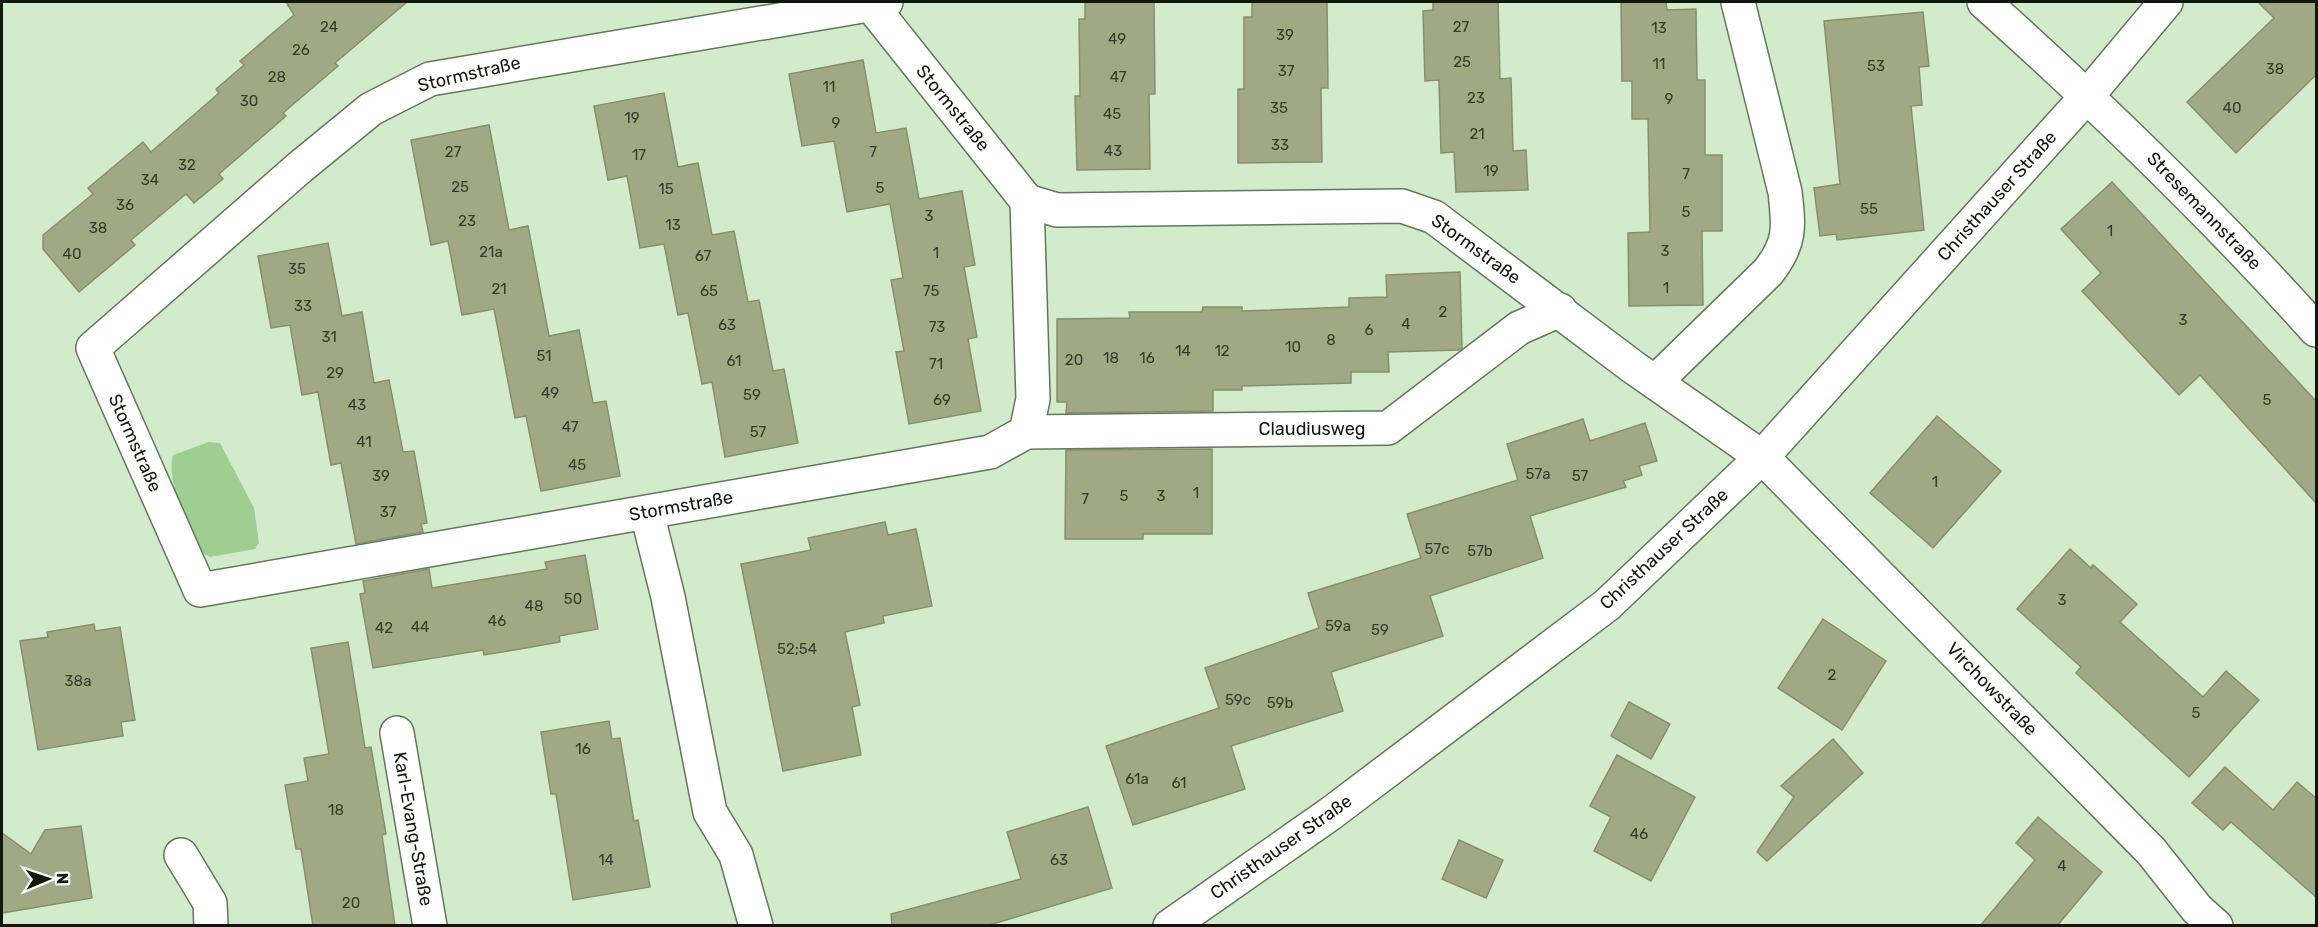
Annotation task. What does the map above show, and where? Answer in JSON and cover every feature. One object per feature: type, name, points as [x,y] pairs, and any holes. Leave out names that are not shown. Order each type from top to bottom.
[{"type":"street","points":[[1656,382],[1768,272],[1782,255],[1786,241],[1789,224],[1785,192],[1738,2]]},
{"type":"street","points":[[1984,2],[2088,95]]},
{"type":"street","name":"Christhauser Straße","points":[[1170,926],[1330,814],[1607,604],[1762,457],[2088,95],[2166,2]]},
{"type":"street","name":"Stormstraße","points":[[1026,432],[990,452],[200,590],[93,348],[299,168],[371,109],[416,84],[430,79],[509,64],[878,3],[1027,201],[1057,210],[1350,205],[1413,208],[1447,225],[1656,382],[1762,457]]},
{"type":"street","name":"Stresemannstraße","points":[[2088,95],[2260,268],[2316,330]]},
{"type":"street","points":[[1026,432],[1033,399],[1027,201]]},
{"type":"street","name":"Claudiusweg","points":[[1026,432],[1388,428],[1519,328],[1560,310]]},
{"type":"street","name":"Virchowstraße","points":[[1762,457],[2151,851],[2197,920]]},
{"type":"street","points":[[647,513],[676,638],[710,812],[736,855],[756,926]]},
{"type":"street","name":"Karl-Evang-Straße","points":[[397,734],[430,926]]},
{"type":"street","points":[[181,855],[210,903],[211,926]]},
{"type":"green space","points":[[209,442],[220,443],[254,508],[259,543],[255,549],[210,557],[201,552],[180,504],[171,467],[173,455]]},
{"type":"building","points":[[286,2],[407,2],[335,63],[338,66],[283,113],[286,116],[219,174],[223,179],[194,203],[186,194],[131,240],[135,245],[79,292],[43,249],[43,235],[93,194],[88,188],[143,142],[151,152],[219,93],[216,89],[244,65],[240,61],[294,15]]},
{"type":"building","points":[[1085,2],[1154,2],[1155,94],[1149,94],[1150,169],[1077,170],[1075,96],[1080,96],[1079,19],[1085,19]]},
{"type":"building","points":[[1252,2],[1327,2],[1328,88],[1321,88],[1322,162],[1238,163],[1238,89],[1244,89],[1244,17],[1252,17]]},
{"type":"building","points":[[1433,2],[1498,2],[1500,79],[1511,78],[1513,151],[1526,150],[1528,190],[1456,192],[1454,152],[1441,153],[1439,80],[1425,81],[1423,11],[1433,10]]},
{"type":"building","points":[[1621,2],[1666,2],[1667,10],[1696,9],[1697,80],[1705,80],[1705,155],[1722,155],[1722,231],[1702,231],[1703,305],[1629,306],[1628,233],[1650,232],[1648,119],[1632,119],[1632,81],[1622,81]]},
{"type":"building","points":[[2258,2],[2316,2],[2316,75],[2236,153],[2187,102],[2274,18]]},
{"type":"building","points":[[1923,12],[1929,66],[1919,67],[1922,105],[1911,106],[1924,230],[1837,240],[1836,234],[1820,236],[1814,188],[1840,184],[1824,21]]},
{"type":"building","points":[[863,60],[876,133],[906,128],[919,199],[962,191],[975,265],[964,267],[977,337],[968,339],[981,411],[909,424],[896,352],[904,351],[891,280],[903,278],[890,204],[847,212],[834,141],[802,146],[789,74]]},
{"type":"building","points":[[664,93],[678,167],[698,163],[712,235],[734,231],[748,302],[759,300],[773,371],[784,369],[798,443],[725,457],[712,382],[702,384],[688,313],[678,315],[664,244],[640,248],[627,176],[608,180],[594,106]]},
{"type":"building","points":[[489,125],[509,230],[528,226],[549,336],[579,330],[593,403],[606,401],[620,476],[541,491],[526,416],[515,418],[494,309],[462,315],[448,241],[431,245],[411,140]]},
{"type":"building","points":[[2112,182],[2316,401],[2316,503],[2200,375],[2179,395],[2082,291],[2101,273],[2061,229]]},
{"type":"building","points":[[328,243],[342,316],[362,312],[374,383],[389,380],[403,452],[414,451],[427,523],[421,524],[423,532],[356,544],[341,463],[331,465],[318,392],[302,395],[290,325],[271,328],[258,256]]},
{"type":"building","points":[[1460,272],[1462,348],[1459,350],[1388,352],[1389,372],[1351,372],[1351,383],[1242,386],[1242,390],[1213,390],[1213,411],[1066,413],[1067,402],[1057,402],[1057,319],[1130,318],[1129,312],[1202,312],[1203,307],[1242,307],[1242,311],[1349,307],[1349,298],[1387,297],[1386,275]]},
{"type":"building","points":[[1937,416],[2001,471],[1933,548],[1870,493]]},
{"type":"building","points":[[1583,419],[1590,441],[1645,423],[1657,461],[1639,466],[1642,475],[1623,481],[1626,487],[1530,516],[1543,558],[1430,596],[1443,636],[1331,672],[1343,711],[1231,746],[1245,789],[1133,825],[1106,746],[1219,708],[1205,668],[1319,628],[1308,593],[1421,558],[1407,514],[1518,480],[1507,444]]},
{"type":"building","points":[[1212,449],[1212,534],[1143,534],[1143,539],[1065,539],[1066,450]]},
{"type":"building","points":[[885,522],[888,535],[916,529],[932,606],[883,616],[884,623],[845,632],[860,705],[852,707],[861,755],[783,771],[741,564],[811,550],[808,538]]},
{"type":"building","points":[[2070,549],[2091,568],[2093,565],[2137,604],[2120,622],[2203,697],[2226,671],[2259,700],[2189,777],[2076,673],[2081,667],[2017,609]]},
{"type":"building","points":[[585,555],[598,629],[559,636],[560,642],[520,649],[484,655],[483,650],[373,668],[360,594],[365,593],[363,581],[429,569],[432,588],[547,569],[545,562]]},
{"type":"building","points":[[1823,619],[1886,661],[1842,730],[1778,688]]},
{"type":"building","points":[[94,624],[95,631],[120,627],[135,720],[121,722],[123,736],[38,750],[20,641],[48,637],[47,632]]},
{"type":"building","points":[[348,642],[365,748],[371,747],[386,834],[382,835],[395,926],[313,926],[301,849],[296,849],[285,785],[308,781],[304,758],[329,754],[311,648]]},
{"type":"building","points":[[1629,702],[1670,724],[1651,759],[1611,736]]},
{"type":"building","points":[[609,721],[612,739],[620,738],[634,821],[638,820],[650,887],[573,900],[556,794],[551,794],[541,732]]},
{"type":"building","points":[[1833,739],[1863,773],[1767,861],[1757,852],[1794,797],[1781,786]]},
{"type":"building","points":[[1617,755],[1695,797],[1651,881],[1594,851],[1611,817],[1590,806]]},
{"type":"building","points":[[2225,767],[2273,810],[2297,782],[2316,798],[2316,897],[2231,822],[2223,830],[2192,803]]},
{"type":"building","points":[[1088,807],[1112,888],[986,926],[892,926],[891,914],[1021,879],[1007,832]]},
{"type":"building","points":[[2038,817],[2102,872],[2057,926],[1980,926],[2035,860],[2016,843]]},
{"type":"building","points":[[81,826],[92,898],[2,913],[2,833],[31,854],[45,830]]},
{"type":"building","points":[[1459,840],[1503,860],[1486,898],[1442,879]]}]
